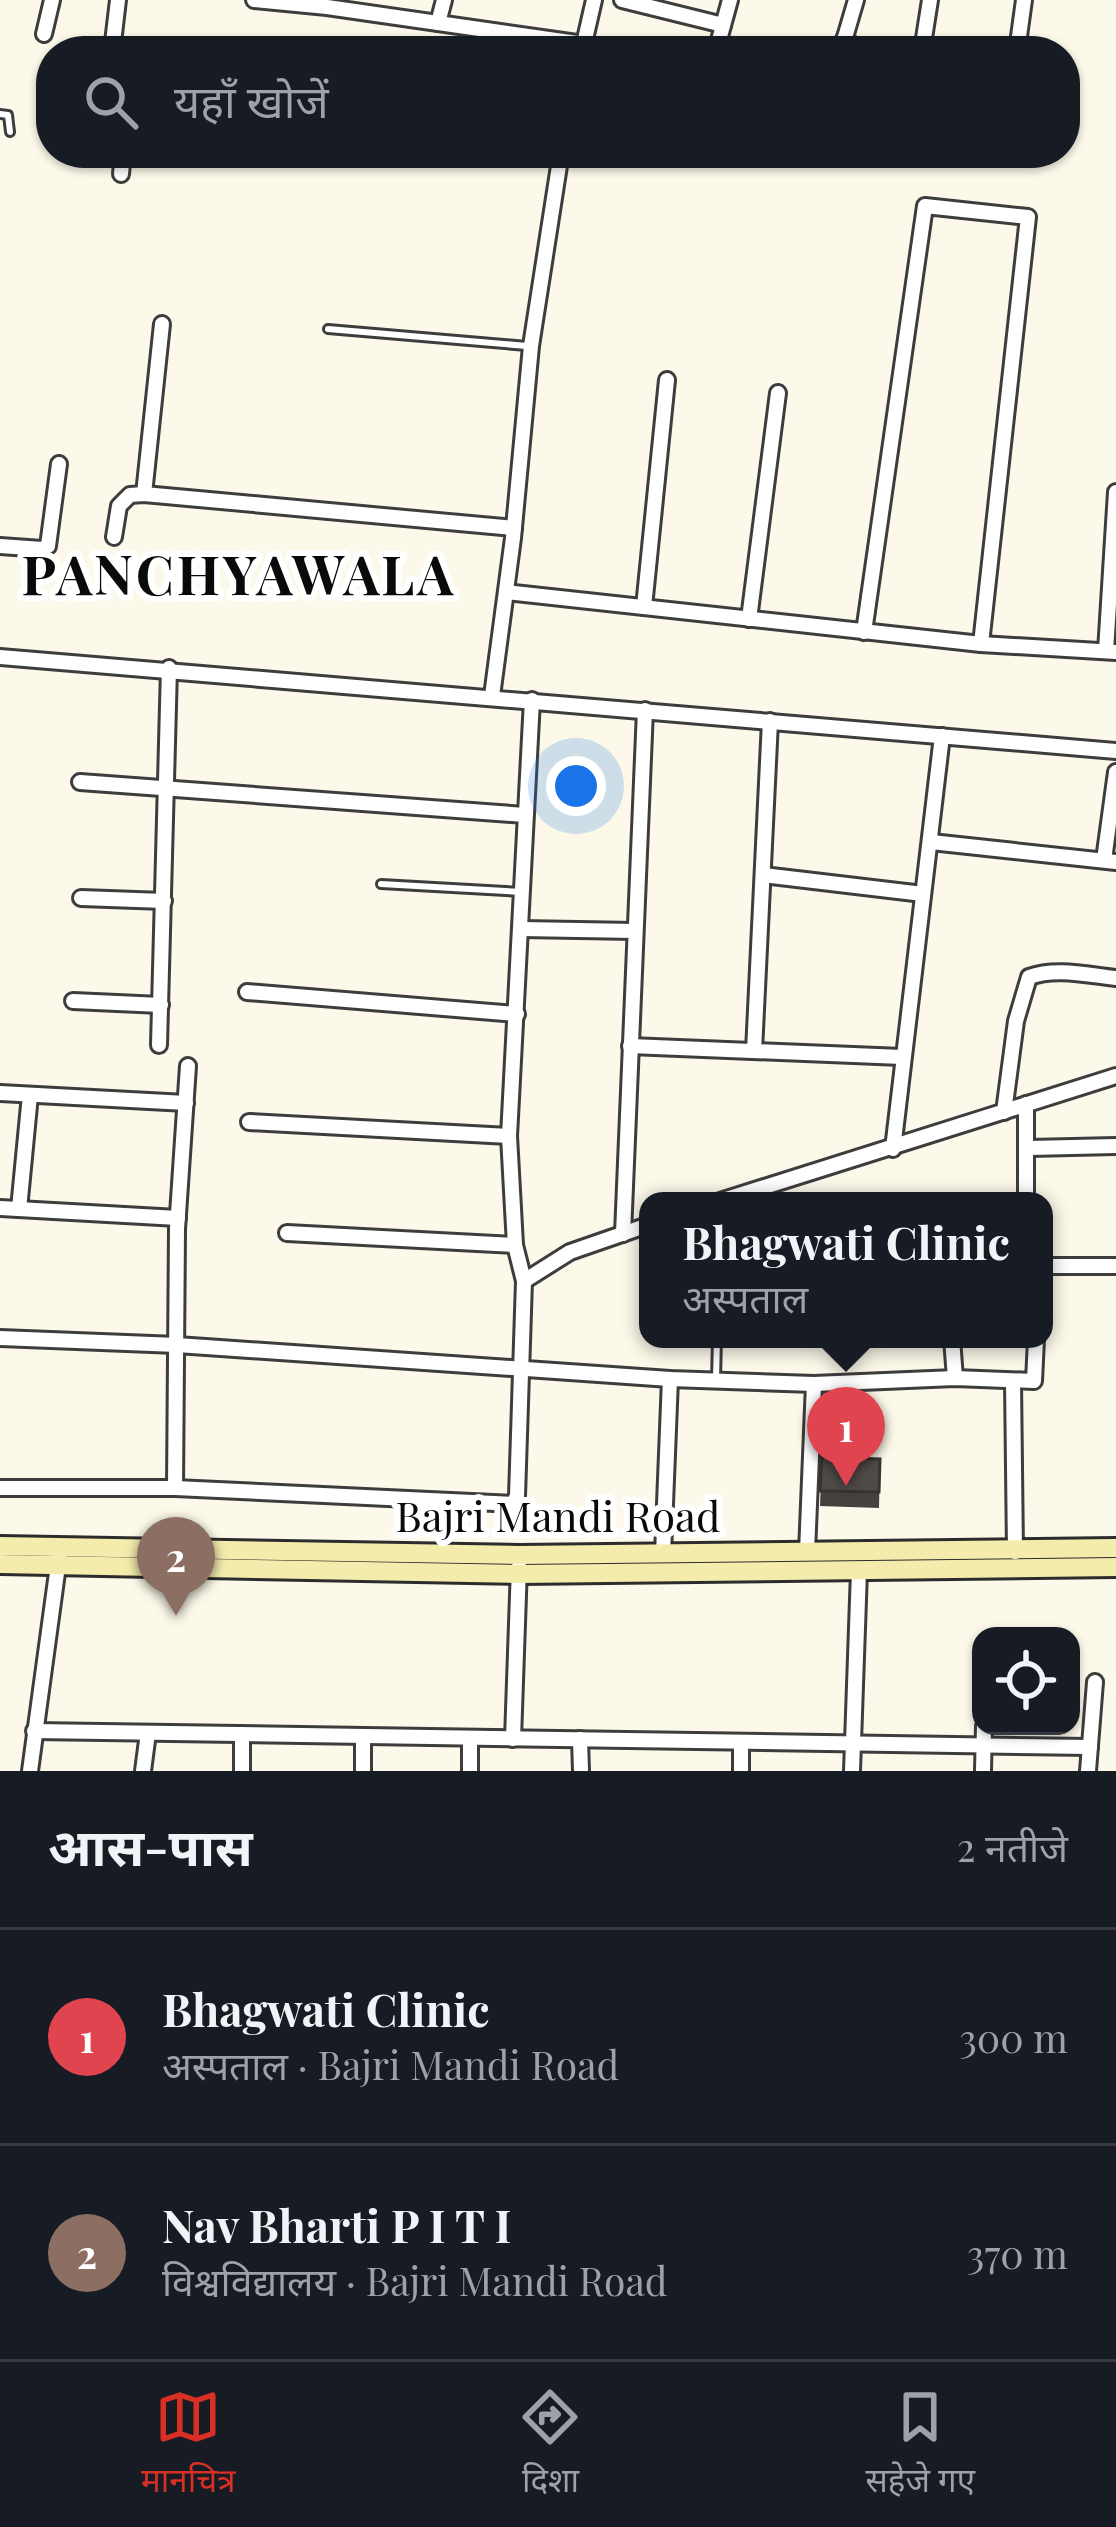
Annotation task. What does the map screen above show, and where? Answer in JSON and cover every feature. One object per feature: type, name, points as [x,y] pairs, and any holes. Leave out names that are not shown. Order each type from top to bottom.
[{"type":"street","points":[[44,34],[52,0]]},
{"type":"street","points":[[114,36],[118,0]]},
{"type":"street","points":[[254,0],[328,3],[517,36]]},
{"type":"street","points":[[438,23],[444,0]]},
{"type":"street","points":[[586,36],[594,0]]},
{"type":"street","points":[[622,0],[723,25]]},
{"type":"street","points":[[720,36],[730,0]]},
{"type":"street","points":[[846,36],[856,0]]},
{"type":"street","points":[[924,36],[930,0]]},
{"type":"street","points":[[1018,36],[1024,0]]},
{"type":"street","points":[[121,174],[122,168]]},
{"type":"street","points":[[492,696],[531,346],[559,168]]},
{"type":"street","points":[[864,632],[925,206],[1028,217],[982,644]]},
{"type":"street","points":[[144,494],[162,324]]},
{"type":"street","points":[[644,608],[667,380]]},
{"type":"street","points":[[748,619],[778,393]]},
{"type":"street","points":[[0,546],[48,546],[58,464]]},
{"type":"street","points":[[506,592],[982,644],[1111,651],[1116,492]]},
{"type":"street","points":[[114,537],[119,506],[130,495],[144,494],[514,528]]},
{"type":"street","points":[[0,657],[1116,752]]},
{"type":"street","points":[[159,1046],[169,668]]},
{"type":"street","points":[[0,1489],[176,1488],[513,1504],[517,1496],[524,1280],[515,1245],[509,1136],[532,700]]},
{"type":"street","points":[[622,1234],[645,710]]},
{"type":"street","points":[[754,1051],[770,721]]},
{"type":"street","points":[[893,1149],[942,736]]},
{"type":"street","points":[[931,842],[1110,861],[1116,772]]},
{"type":"street","points":[[80,782],[526,815]]},
{"type":"street","points":[[763,875],[923,894]]},
{"type":"street","points":[[81,898],[164,901]]},
{"type":"street","points":[[521,929],[635,931]]},
{"type":"street","points":[[1004,1112],[1016,1021],[1029,977],[1066,972],[1116,978]]},
{"type":"street","points":[[247,992],[517,1013]]},
{"type":"street","points":[[73,1001],[161,1005]]},
{"type":"street","points":[[630,1046],[902,1057]]},
{"type":"street","points":[[176,1488],[178,1218],[188,1066]]},
{"type":"street","points":[[750,1192],[1116,1076]]},
{"type":"street","points":[[0,1094],[186,1103]]},
{"type":"street","points":[[19,1209],[30,1095]]},
{"type":"street","points":[[1026,1104],[1027,1192]]},
{"type":"street","points":[[249,1122],[509,1136]]},
{"type":"street","points":[[1029,1148],[1116,1146]]},
{"type":"street","points":[[0,1208],[178,1218]]},
{"type":"street","points":[[524,1280],[570,1252],[639,1228]]},
{"type":"street","points":[[286,1233],[515,1245]]},
{"type":"street","points":[[1053,1266],[1116,1266]]},
{"type":"street","points":[[0,1338],[814,1384],[955,1378],[1034,1381],[1036,1348]]},
{"type":"street","points":[[953,1348],[955,1378]]},
{"type":"street","points":[[663,1554],[670,1379]]},
{"type":"street","points":[[1013,1381],[1015,1552]]},
{"type":"street","points":[[807,1552],[814,1384]]},
{"type":"street","name":"Bajri Mandi Road","points":[[0,1546],[59,1557],[519,1564],[663,1554],[1116,1549]]},
{"type":"street","points":[[0,1564],[59,1557],[30,1771]]},
{"type":"street","points":[[513,1739],[519,1564],[859,1571],[1116,1567]]},
{"type":"street","points":[[852,1771],[859,1571]]},
{"type":"street","points":[[1088,1771],[1095,1682]]},
{"type":"street","points":[[34,1731],[1090,1747]]},
{"type":"street","points":[[143,1771],[148,1733]]},
{"type":"street","points":[[242,1734],[242,1771]]},
{"type":"street","points":[[983,1771],[984,1735]]},
{"type":"street","points":[[363,1736],[363,1771]]},
{"type":"street","points":[[470,1738],[470,1771]]},
{"type":"street","points":[[580,1739],[580,1771]]},
{"type":"street","points":[[741,1742],[741,1771]]},
{"type":"lane","points":[[0,114],[8,115],[10,133]]},
{"type":"lane","points":[[328,329],[531,346]]},
{"type":"lane","points":[[382,884],[523,892]]},
{"type":"lane","points":[[716,1379],[717,1348]]},
{"type":"building","points":[[822,1457],[880,1459],[879,1492],[820,1491]]},
{"type":"place","name":"Bhagwati Clinic","points":[[846,1486]]},
{"type":"place","name":"Nav Bharti P I T I","points":[[176,1616]]},
{"type":"district","name":"PANCHYAWALA","points":[[239,576]]}]
